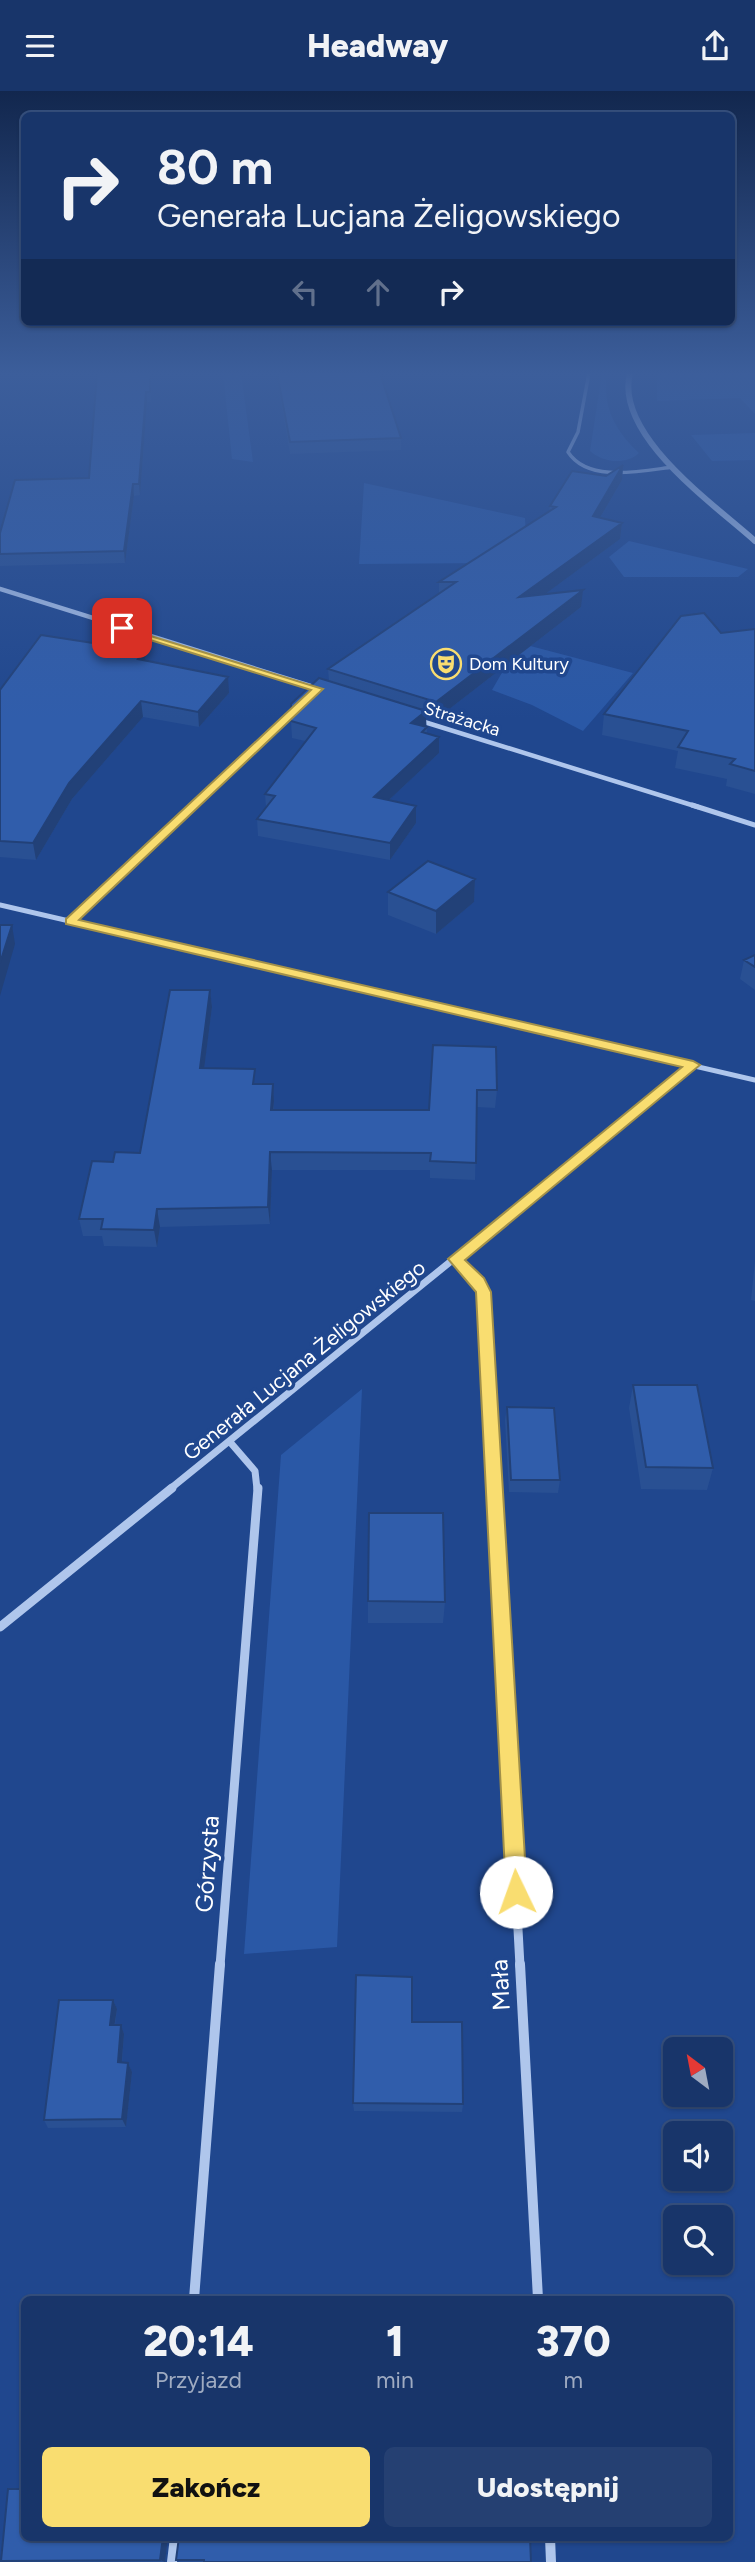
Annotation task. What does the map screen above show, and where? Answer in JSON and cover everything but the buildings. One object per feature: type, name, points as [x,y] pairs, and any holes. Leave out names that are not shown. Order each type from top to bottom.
[{"type":"street","points":[[697,488],[755,541]]},
{"type":"street","points":[[0,589],[318,689],[308,698]]},
{"type":"street","points":[[70,922],[299,707]]},
{"type":"street","name":"Strażacka","points":[[411,717],[755,825]]},
{"type":"street","points":[[0,905],[755,1080]]},
{"type":"street","name":"Generała Lucjana Żeligowskiego","points":[[0,1627],[693,1065]]},
{"type":"street","name":"Mała","points":[[456,1259],[479,1282],[484,1292],[538,2296]]},
{"type":"street","name":"Górzysta","points":[[194,2296],[258,1482],[247,1460],[230,1442]]},
{"type":"street","points":[[172,2562],[175,2541]]},
{"type":"street","points":[[550,2541],[551,2562]]},
{"type":"shaded area","points":[[364,488],[388,488],[525,518],[526,541],[491,563],[359,564]]},
{"type":"shaded area","points":[[629,541],[748,569],[738,577],[624,577],[609,557]]},
{"type":"shaded area","points":[[519,643],[633,673],[583,731],[532,705],[492,690]]},
{"type":"shaded area","points":[[362,1389],[337,1947],[244,1954],[281,1455]]},
{"type":"place","name":"Dom Kultury","points":[[446,664]]},
{"type":"route","points":[[122,628],[318,689],[70,922],[693,1065],[456,1259],[468,1269],[484,1292],[516,1892]]}]
